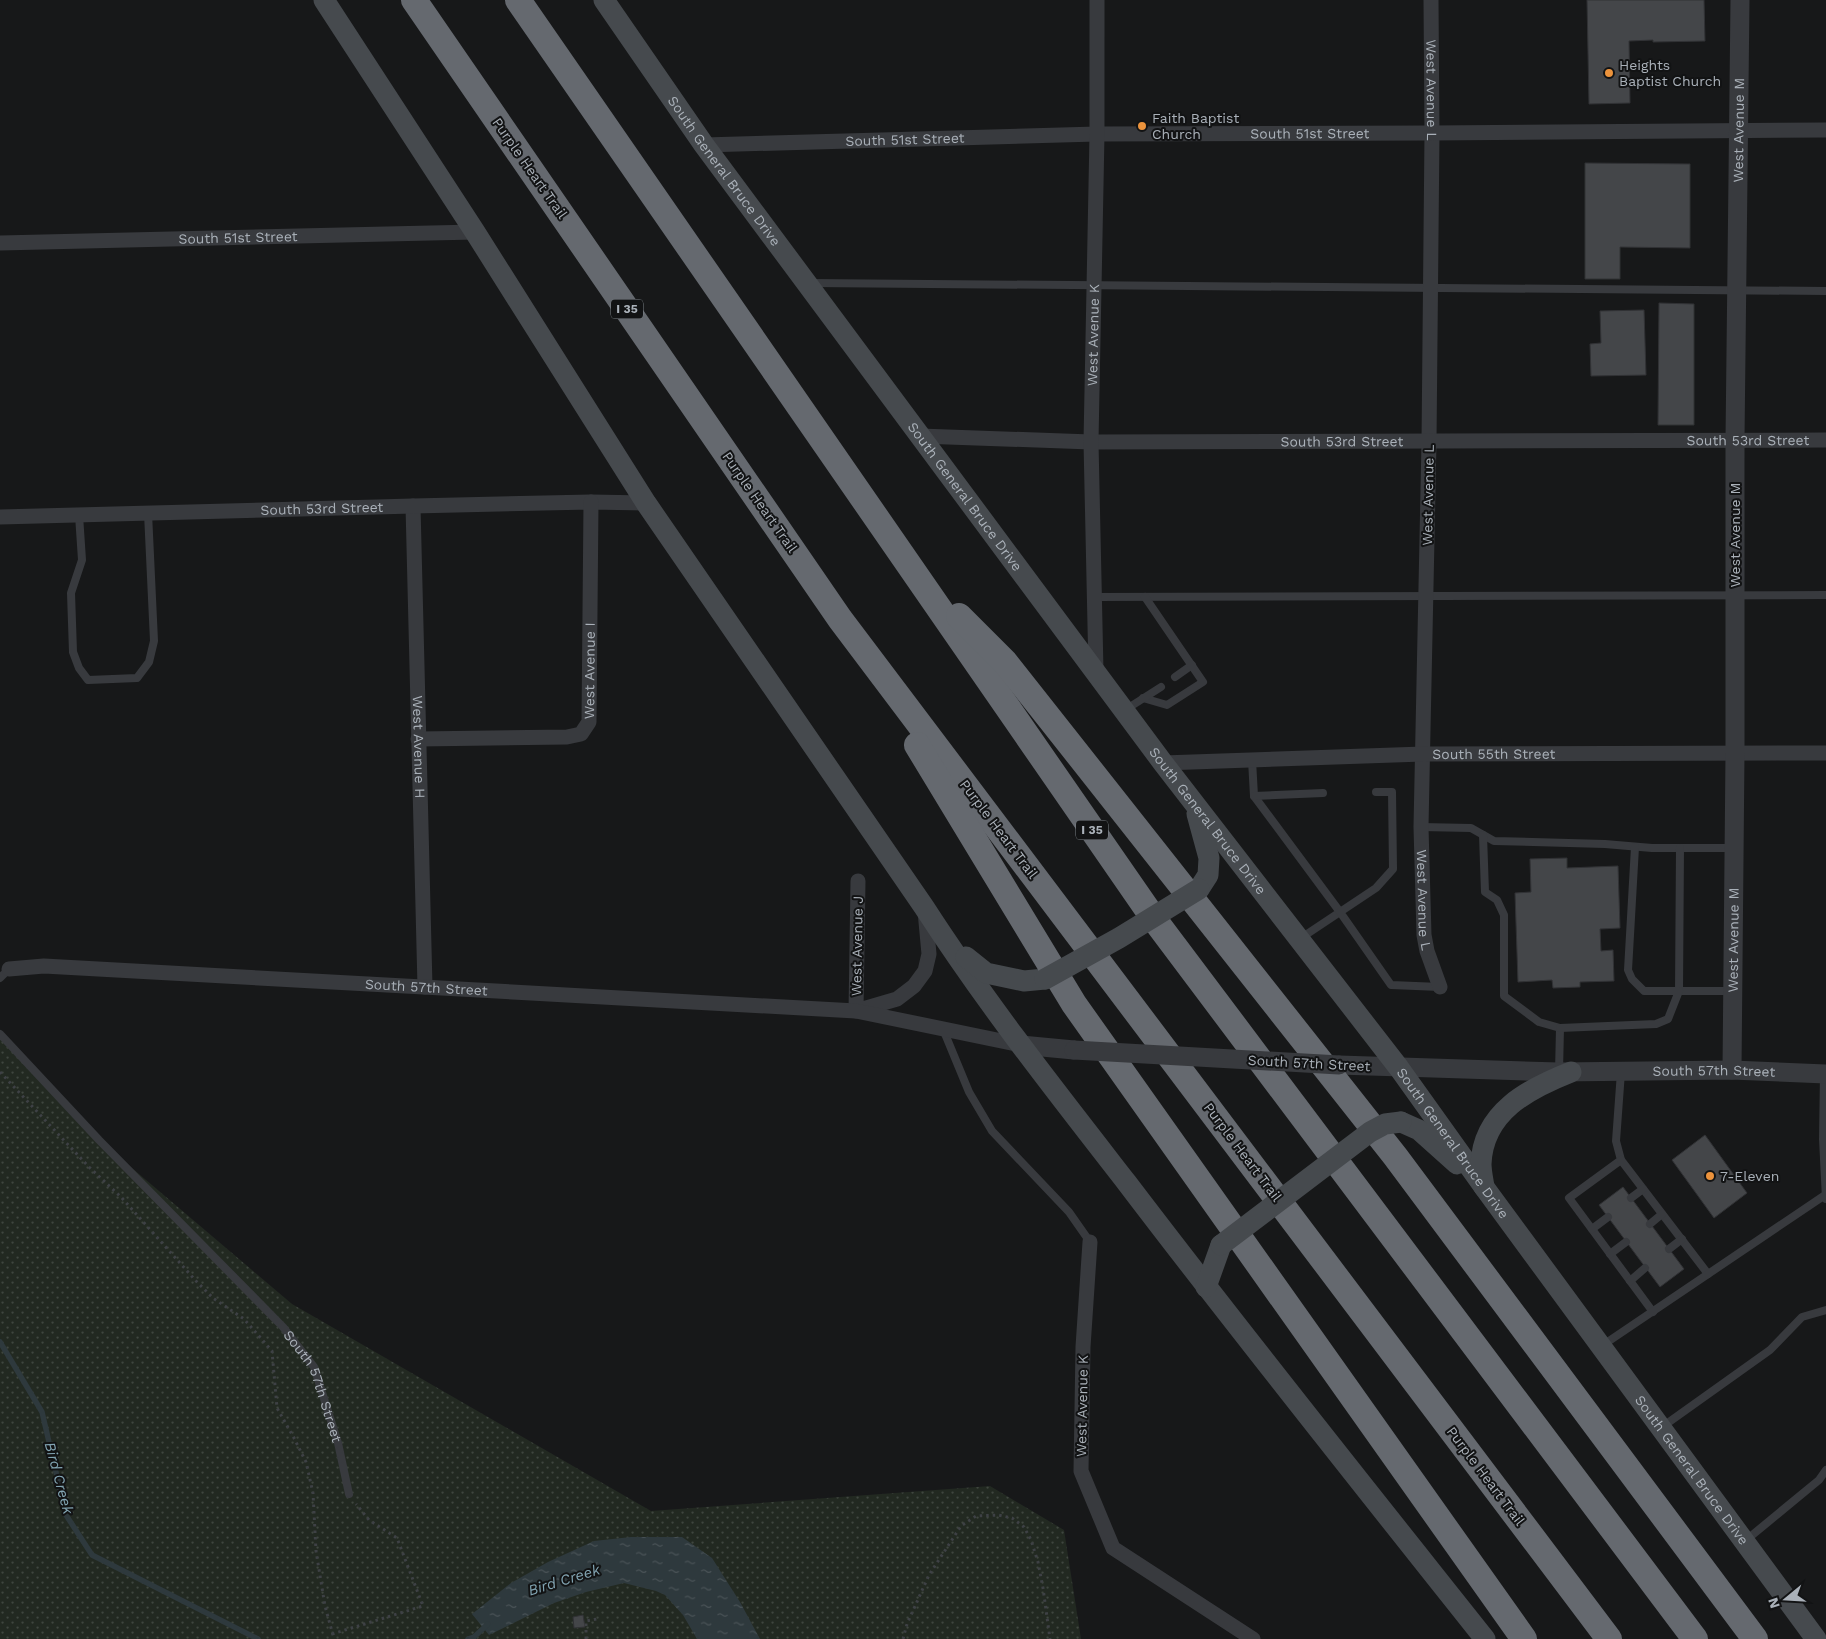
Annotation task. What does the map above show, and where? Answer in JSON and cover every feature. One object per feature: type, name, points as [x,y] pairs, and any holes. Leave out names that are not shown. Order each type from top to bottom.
[{"type":"highway","name":"Purple Heart Trail","points":[[414,0],[840,618],[1609,1639]]},
{"type":"highway","name":"I 35","points":[[518,0],[1154,919],[1695,1639]]},
{"type":"highway","points":[[908,562],[1005,662],[1395,1156],[1755,1639]]},
{"type":"highway","points":[[840,618],[1074,1004],[1524,1639]]},
{"type":"main road","points":[[324,0],[475,232],[646,503],[924,906],[946,941],[1021,1046],[1206,1287],[1485,1639]]},
{"type":"main road","name":"South General Bruce Drive","points":[[604,0],[704,145],[1163,763],[1399,1068],[1484,1187],[1816,1639]]},
{"type":"main road","points":[[946,941],[986,973],[1024,981],[1044,979],[1118,938],[1199,889],[1208,875],[1209,858],[1194,803]]},
{"type":"main road","points":[[1484,1187],[1481,1164],[1486,1136],[1498,1116],[1526,1093],[1565,1072]]},
{"type":"main road","points":[[1206,1287],[1220,1245],[1370,1132],[1385,1124],[1401,1122],[1419,1130],[1484,1187]]},
{"type":"street","name":"West Avenue K","points":[[1096,671],[1091,442],[1097,134],[1097,0]]},
{"type":"street","name":"West Avenue L","points":[[1431,0],[1432,133],[1429,442],[1421,827],[1426,952],[1440,987]]},
{"type":"street","name":"West Avenue M","points":[[1732,1070],[1735,440],[1740,0]]},
{"type":"street","name":"South 51st Street","points":[[704,145],[1097,134],[1826,130]]},
{"type":"street","name":"South 51st Street","points":[[0,243],[475,232]]},
{"type":"street","name":"South 53rd Street","points":[[920,436],[1091,442],[1826,440]]},
{"type":"street","name":"South 53rd Street","points":[[0,517],[591,502],[646,503]]},
{"type":"street","name":"West Avenue I","points":[[418,739],[568,737],[581,734],[589,722],[591,502]]},
{"type":"street","name":"West Avenue H","points":[[413,506],[425,987]]},
{"type":"street","name":"South 55th Street","points":[[1163,763],[1423,754],[1826,753]]},
{"type":"street","name":"West Avenue J","points":[[856,1011],[858,880]]},
{"type":"street","name":"South 57th Street","points":[[856,1011],[897,999],[914,986],[925,971],[929,954],[924,906]]},
{"type":"street","name":"South 57th Street","points":[[5,974],[44,966],[856,1011],[1021,1046],[1339,1065],[1565,1072],[1732,1070],[1825,1074]]},
{"type":"street","name":"West Avenue K","points":[[1090,1242],[1083,1347],[1081,1471],[1113,1548],[1253,1639]]},
{"type":"lane","points":[[807,283],[1094,287],[1826,291]]},
{"type":"lane","points":[[79,515],[82,560],[71,593],[73,652],[79,668],[88,680],[137,678],[149,662],[154,641],[148,513]]},
{"type":"lane","points":[[1094,597],[1426,598],[1826,595]]},
{"type":"lane","points":[[1143,698],[1166,705],[1203,682],[1145,597]]},
{"type":"lane","points":[[1175,677],[1192,665]]},
{"type":"lane","points":[[1124,710],[1161,687]]},
{"type":"lane","points":[[1252,760],[1254,796],[1340,912],[1391,985],[1440,987]]},
{"type":"lane","points":[[1300,940],[1376,888],[1393,869],[1392,792],[1376,792]]},
{"type":"lane","points":[[1254,796],[1324,793]]},
{"type":"lane","points":[[1421,827],[1471,828],[1494,842],[1734,848]]},
{"type":"lane","points":[[1483,835],[1485,892],[1497,900],[1504,915],[1504,996],[1539,1022],[1560,1028],[1656,1024],[1668,1018],[1679,991],[1680,848]]},
{"type":"lane","points":[[1635,847],[1628,970],[1632,979],[1644,991],[1733,991]]},
{"type":"lane","points":[[1560,1028],[1565,1072]]},
{"type":"lane","points":[[942,1029],[969,1092],[992,1131],[1069,1212],[1090,1242]]},
{"type":"lane","name":"South 57th Street","points":[[0,1034],[99,1140],[283,1327],[314,1367],[338,1443],[349,1494]]},
{"type":"lane","points":[[1620,1072],[1616,1141],[1621,1160],[1708,1274]]},
{"type":"lane","points":[[1825,1074],[1824,1139],[1826,1200]]},
{"type":"lane","points":[[1621,1160],[1568,1198],[1652,1312]]},
{"type":"lane","points":[[1631,1198],[1643,1189]]},
{"type":"lane","points":[[1601,1346],[1825,1196]]},
{"type":"lane","points":[[1650,1224],[1662,1214]]},
{"type":"lane","points":[[1592,1229],[1608,1217]]},
{"type":"lane","points":[[1669,1249],[1682,1239]]},
{"type":"lane","points":[[1610,1254],[1626,1242]]},
{"type":"lane","points":[[1630,1281],[1645,1268]]},
{"type":"lane","points":[[1661,1428],[1770,1350],[1802,1317],[1826,1310]]},
{"type":"lane","points":[[1744,1541],[1819,1480],[1826,1470]]},
{"type":"path","points":[[0,1072],[90,1167],[121,1196],[196,1281],[213,1298],[244,1319],[272,1351],[277,1408],[306,1462],[313,1493],[316,1551],[321,1584],[334,1639]]},
{"type":"path","points":[[332,1634],[423,1606],[397,1538],[369,1520],[349,1494]]},
{"type":"path","points":[[903,1639],[907,1624],[929,1575],[960,1526],[976,1516],[998,1515],[1012,1518],[1024,1527],[1031,1540],[1043,1588],[1050,1639]]},
{"type":"path","points":[[586,1639],[586,1621],[597,1619]]},
{"type":"shaded area","points":[[0,1034],[99,1140],[292,1304],[651,1511],[990,1486],[1064,1530],[1081,1639],[0,1639]]},
{"type":"water","points":[[631,1537],[682,1537],[712,1558],[740,1602],[760,1639],[697,1639],[683,1615],[665,1595],[624,1583],[586,1592],[554,1603],[489,1635],[472,1614],[511,1583],[548,1562],[594,1541]]},
{"type":"building","name":"Heights Baptist Church","points":[[1587,0],[1704,0],[1705,41],[1629,41],[1630,103],[1589,104]]},
{"type":"building","points":[[1585,163],[1690,164],[1690,248],[1620,247],[1620,279],[1585,279]]},
{"type":"building","points":[[1659,303],[1694,304],[1694,425],[1658,425]]},
{"type":"building","points":[[1644,310],[1646,375],[1591,376],[1590,344],[1601,343],[1600,311]]},
{"type":"building","points":[[1567,858],[1567,868],[1618,866],[1620,928],[1600,929],[1601,951],[1613,950],[1614,981],[1580,982],[1580,987],[1553,988],[1552,980],[1518,982],[1515,893],[1531,892],[1530,859]]},
{"type":"building","name":"7-Eleven","points":[[1705,1135],[1747,1193],[1714,1218],[1672,1160]]},
{"type":"building","points":[[1623,1187],[1684,1269],[1660,1287],[1599,1205]]},
{"type":"building","points":[[583,1615],[585,1627],[574,1628],[573,1617]]},
{"type":"waterway","name":"Bird Creek","points":[[0,1342],[42,1412],[66,1515],[92,1555],[258,1639]]},
{"type":"waterway","name":"Bird Creek","points":[[468,1639],[474,1637],[488,1624]]},
{"type":"place","name":"Heights Baptist Church","points":[[1609,73]]},
{"type":"place","name":"Faith Baptist Church","points":[[1142,126]]},
{"type":"place","name":"7-Eleven","points":[[1710,1176]]}]
